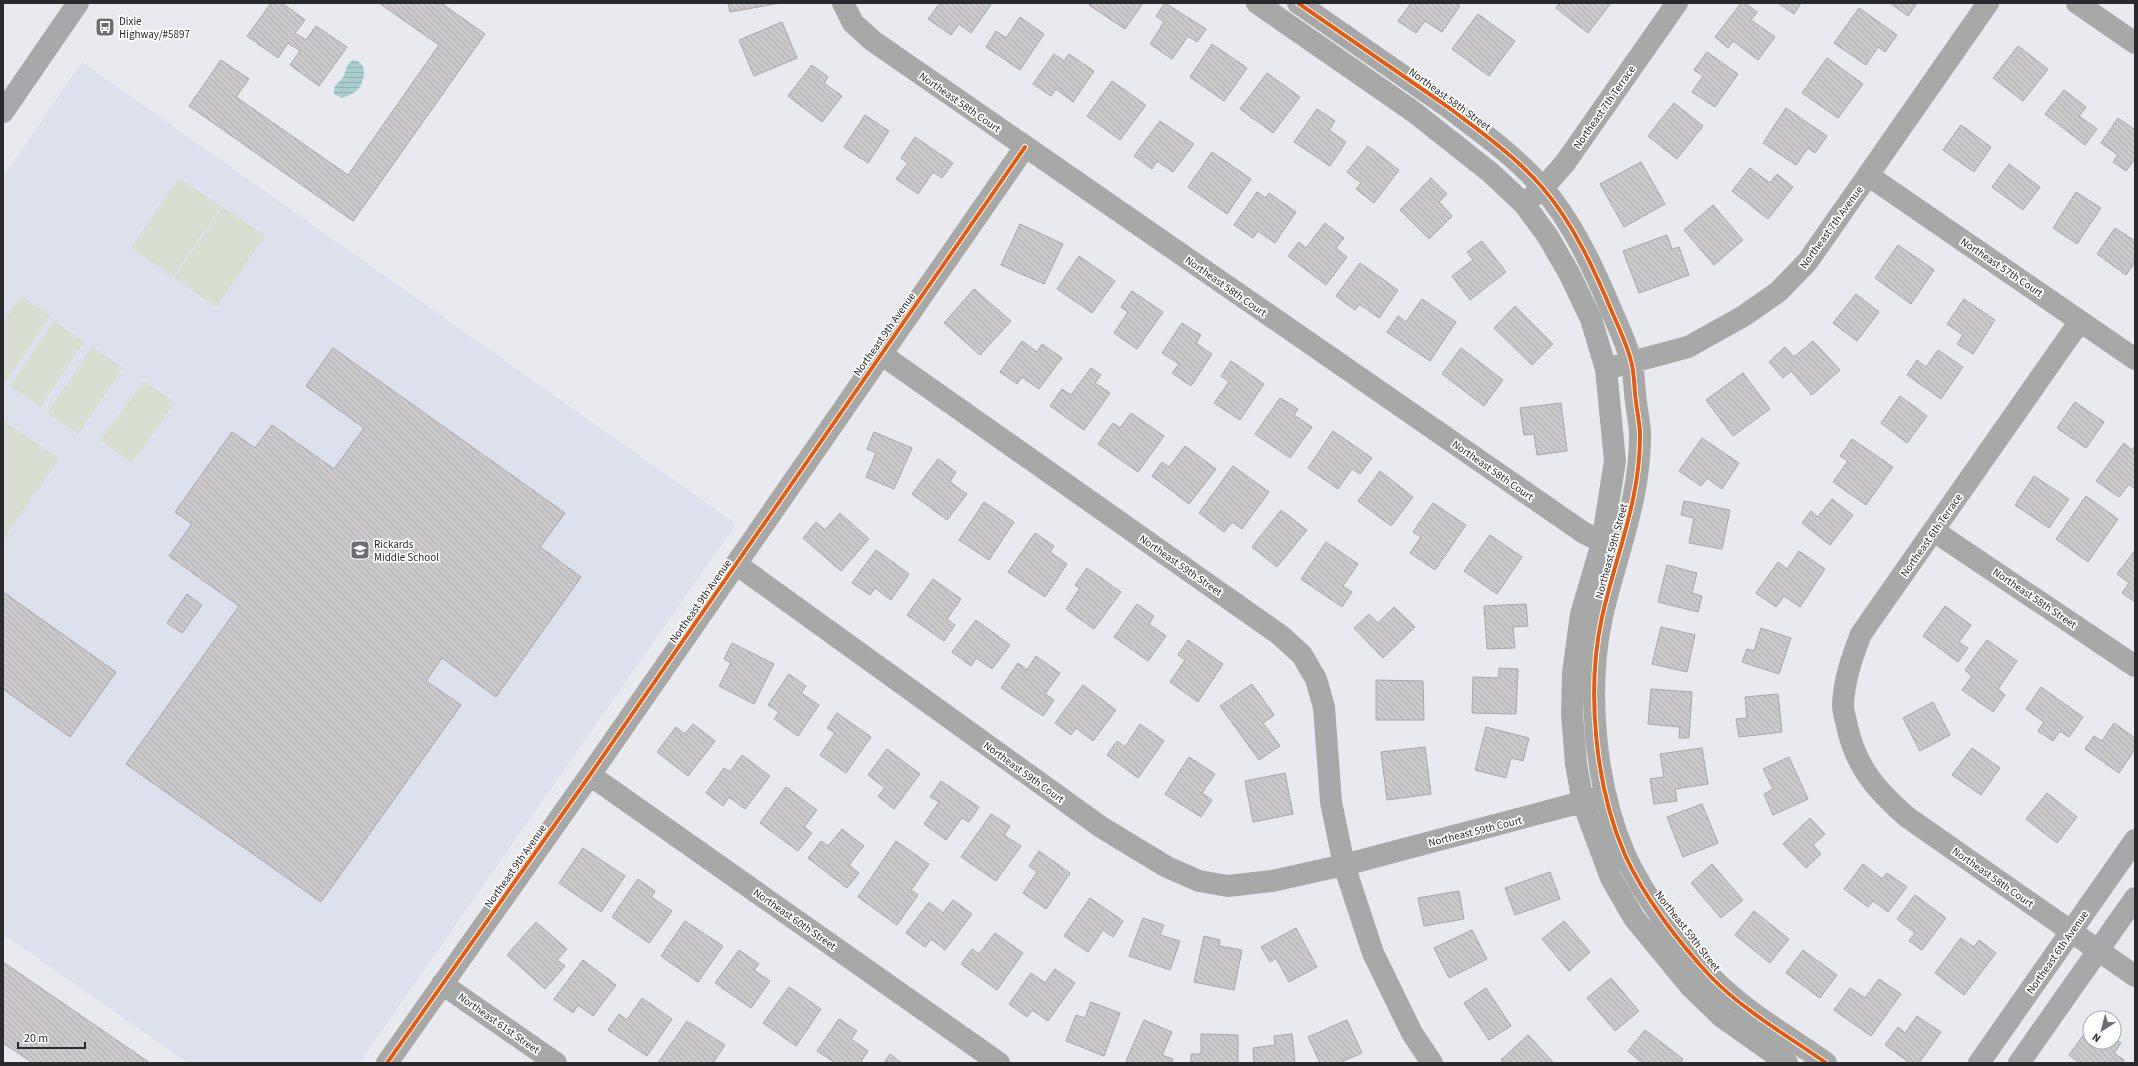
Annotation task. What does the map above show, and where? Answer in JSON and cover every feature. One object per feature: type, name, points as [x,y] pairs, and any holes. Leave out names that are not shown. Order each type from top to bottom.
[{"type":"street","points":[[3,112],[78,3]]},
{"type":"street","points":[[1257,3],[1455,143],[1524,204],[1547,235],[1569,272],[1591,319],[1606,369]]},
{"type":"street","name":"Northeast 58th Street","points":[[1298,3],[1488,137],[1520,164],[1544,188],[1565,219],[1588,260],[1616,321],[1631,362]]},
{"type":"street","name":"Northeast 7th Terrace","points":[[1524,204],[1544,188],[1564,163],[1677,3]]},
{"type":"street","name":"Northeast 7th Avenue","points":[[1606,369],[1688,347],[1742,317],[1778,292],[1808,261],[1869,176],[1988,3]]},
{"type":"street","points":[[2078,3],[2135,43]]},
{"type":"street","name":"Northeast 58th Court","points":[[843,5],[853,23],[873,41],[1584,533],[1612,547]]},
{"type":"street","name":"Northeast 9th Avenue","points":[[387,1063],[590,775],[1025,147]]},
{"type":"street","name":"Northeast 57th Court","points":[[1869,176],[2135,359]]},
{"type":"street","name":"Northeast 6th Terrace","points":[[1861,767],[1851,743],[1843,706],[1850,662],[1861,634],[2080,321]]},
{"type":"street","name":"Northeast 59th Street","points":[[881,354],[1280,635],[1302,654],[1316,679],[1324,707],[1331,802],[1344,864]]},
{"type":"street","name":"Northeast 59th Street","points":[[1631,362],[1640,431],[1633,505],[1581,614],[1573,673],[1572,714],[1576,764],[1583,803],[1610,878],[1634,918],[1690,986],[1722,1017],[1787,1063]]},
{"type":"street","name":"Northeast 59th Street","points":[[1606,369],[1615,461],[1612,547],[1596,671],[1594,711],[1606,796],[1625,856],[1660,914],[1711,977],[1730,994],[1826,1063]]},
{"type":"street","name":"Northeast 58th Street","points":[[1934,531],[2135,666]]},
{"type":"street","name":"Northeast 59th Court","points":[[736,564],[1101,827],[1166,867],[1199,881],[1228,886],[1272,881],[1344,864],[1606,796]]},
{"type":"street","name":"Northeast 58th Court","points":[[1861,767],[1883,796],[1907,817],[2135,976]]},
{"type":"street","name":"Northeast 60th Street","points":[[590,775],[999,1063]]},
{"type":"street","name":"Northeast 6th Avenue","points":[[1978,1063],[2135,840]]},
{"type":"street","points":[[1344,864],[1373,953],[1412,1033],[1432,1063]]},
{"type":"street","points":[[2019,1063],[2135,898]]},
{"type":"street","name":"Northeast 61st Street","points":[[442,984],[556,1063]]},
{"type":"shaded area","name":"Rickards Middle School","points":[[82,62],[736,524],[359,1063],[188,1063],[3,934],[3,177]]},
{"type":"shaded area","points":[[179,178],[221,207],[173,277],[131,248]]},
{"type":"shaded area","points":[[223,207],[265,236],[217,307],[174,278]]},
{"type":"shaded area","points":[[21,296],[50,315],[6,381],[3,379],[3,322]]},
{"type":"shaded area","points":[[54,321],[84,342],[40,407],[10,386]]},
{"type":"shaded area","points":[[92,347],[123,368],[78,434],[47,413]]},
{"type":"shaded area","points":[[144,381],[175,403],[132,463],[100,440]]},
{"type":"shaded area","points":[[3,420],[59,459],[3,540]]},
{"type":"water","points":[[353,60],[358,61],[363,67],[363,79],[357,90],[342,98],[334,94],[334,88],[343,77],[346,68]]},
{"type":"building","points":[[271,3],[282,3],[305,20],[295,33],[306,40],[316,26],[347,47],[319,86],[290,65],[300,51],[288,43],[278,58],[247,36]]},
{"type":"building","points":[[379,3],[441,3],[485,34],[353,221],[189,106],[221,60],[249,79],[236,97],[348,175],[439,45]]},
{"type":"building","points":[[728,3],[780,3],[730,12]]},
{"type":"building","points":[[940,3],[992,3],[971,33],[959,24],[951,35],[928,19]]},
{"type":"building","points":[[1091,3],[1143,3],[1125,29],[1089,5]]},
{"type":"building","points":[[1165,3],[1206,29],[1197,42],[1188,36],[1172,59],[1150,44],[1164,22],[1156,16]]},
{"type":"building","points":[[1411,3],[1456,3],[1460,6],[1442,32],[1425,21],[1416,33],[1398,21]]},
{"type":"building","points":[[1560,3],[1611,3],[1588,33],[1556,8]]},
{"type":"building","points":[[1741,3],[1745,3],[1757,12],[1751,20],[1775,37],[1758,60],[1733,41],[1728,48],[1715,37]]},
{"type":"building","points":[[1778,3],[1801,3],[1794,14]]},
{"type":"building","points":[[1890,3],[1917,3],[1908,16]]},
{"type":"building","points":[[1859,8],[1897,35],[1885,52],[1878,47],[1866,65],[1834,43]]},
{"type":"building","points":[[1478,14],[1515,41],[1489,76],[1452,49]]},
{"type":"building","points":[[1020,17],[1044,34],[1020,70],[986,47],[996,31],[1006,38]]},
{"type":"building","points":[[782,22],[797,58],[754,76],[739,40]]},
{"type":"building","points":[[1212,44],[1247,68],[1224,101],[1190,77]]},
{"type":"building","points":[[2018,46],[2048,69],[2023,101],[1993,78]]},
{"type":"building","points":[[1707,52],[1738,74],[1715,107],[1692,92],[1703,76],[1694,70]]},
{"type":"building","points":[[1054,54],[1064,61],[1069,54],[1094,71],[1073,102],[1056,89],[1051,96],[1033,84]]},
{"type":"building","points":[[1827,58],[1863,84],[1838,118],[1802,93]]},
{"type":"building","points":[[812,65],[828,77],[824,83],[842,96],[822,122],[788,96]]},
{"type":"building","points":[[1267,73],[1300,97],[1273,133],[1240,109]]},
{"type":"building","points":[[1112,81],[1146,105],[1120,140],[1087,116]]},
{"type":"building","points":[[2064,90],[2086,107],[2079,116],[2097,129],[2085,145],[2045,114]]},
{"type":"building","points":[[1674,103],[1703,126],[1677,159],[1648,136]]},
{"type":"building","points":[[1786,108],[1827,136],[1815,153],[1808,148],[1796,165],[1763,143]]},
{"type":"building","points":[[1317,109],[1335,121],[1329,130],[1346,142],[1330,166],[1294,142]]},
{"type":"building","points":[[865,115],[889,131],[868,163],[844,147]]},
{"type":"building","points":[[2118,118],[2135,130],[2135,159],[2126,171],[2113,162],[2118,155],[2101,143]]},
{"type":"building","points":[[1160,121],[1194,144],[1173,172],[1157,161],[1152,169],[1134,156]]},
{"type":"building","points":[[1961,125],[1991,147],[1974,172],[1943,150]]},
{"type":"building","points":[[915,137],[953,163],[942,178],[933,172],[918,194],[896,179],[908,163],[901,158]]},
{"type":"building","points":[[1368,146],[1399,170],[1374,203],[1356,189],[1361,183],[1347,172]]},
{"type":"building","points":[[1212,152],[1251,179],[1227,214],[1188,187]]},
{"type":"building","points":[[1641,162],[1665,204],[1624,227],[1600,184]]},
{"type":"building","points":[[2009,164],[2040,187],[2023,210],[1992,187]]},
{"type":"building","points":[[1750,168],[1770,183],[1777,174],[1793,187],[1768,219],[1732,191]]},
{"type":"building","points":[[1431,178],[1447,194],[1439,202],[1452,216],[1429,239],[1400,210]]},
{"type":"building","points":[[1257,192],[1266,198],[1269,193],[1296,212],[1275,243],[1258,231],[1253,238],[1234,225]]},
{"type":"building","points":[[2076,192],[2101,208],[2077,244],[2053,228]]},
{"type":"building","points":[[1713,205],[1743,240],[1714,265],[1684,230]]},
{"type":"building","points":[[1325,223],[1344,238],[1336,248],[1347,257],[1326,285],[1288,256],[1299,242],[1306,248]]},
{"type":"building","points":[[1020,224],[1063,244],[1044,284],[1001,265]]},
{"type":"building","points":[[2115,228],[2135,241],[2135,262],[2126,275],[2097,254]]},
{"type":"building","points":[[1667,235],[1672,249],[1679,247],[1689,275],[1639,293],[1623,251]]},
{"type":"building","points":[[1482,241],[1506,272],[1470,300],[1452,276],[1473,260],[1467,252]]},
{"type":"building","points":[[1898,245],[1934,270],[1911,304],[1875,278]]},
{"type":"building","points":[[1079,256],[1115,281],[1092,313],[1057,289]]},
{"type":"building","points":[[1360,263],[1398,290],[1379,318],[1359,304],[1355,310],[1336,296]]},
{"type":"building","points":[[974,289],[1011,321],[980,355],[944,323]]},
{"type":"building","points":[[1132,291],[1163,312],[1137,349],[1114,333],[1128,312],[1121,307]]},
{"type":"building","points":[[1856,294],[1879,312],[1857,341],[1833,323]]},
{"type":"building","points":[[1422,299],[1456,322],[1430,361],[1387,332],[1398,316],[1406,322]]},
{"type":"building","points":[[1964,299],[1995,320],[1973,354],[1957,344],[1963,335],[1947,324]]},
{"type":"building","points":[[1515,306],[1553,344],[1532,365],[1494,328]]},
{"type":"building","points":[[1182,323],[1201,335],[1196,343],[1212,354],[1191,386],[1172,373],[1179,364],[1162,353]]},
{"type":"building","points":[[1022,341],[1037,352],[1042,344],[1062,358],[1039,389],[1022,377],[1017,384],[1000,372]]},
{"type":"building","points":[[1813,341],[1840,370],[1812,395],[1791,371],[1783,378],[1769,362],[1785,347],[1794,357]]},
{"type":"building","points":[[333,348],[565,513],[540,547],[581,577],[496,697],[442,658],[426,681],[461,705],[321,902],[126,764],[239,606],[169,556],[192,524],[175,512],[232,432],[255,448],[272,425],[334,469],[364,428],[306,386]]},
{"type":"building","points":[[1461,348],[1503,380],[1484,406],[1442,374]]},
{"type":"building","points":[[1938,350],[1963,367],[1941,399],[1907,375],[1917,360],[1926,367]]},
{"type":"building","points":[[1231,361],[1264,384],[1240,420],[1214,403],[1229,382],[1221,376]]},
{"type":"building","points":[[1091,368],[1101,375],[1095,383],[1110,393],[1084,430],[1050,406],[1062,389],[1071,395]]},
{"type":"building","points":[[1743,373],[1770,409],[1733,436],[1706,400]]},
{"type":"building","points":[[1900,396],[1927,416],[1907,443],[1881,423]]},
{"type":"building","points":[[1280,398],[1298,409],[1294,415],[1312,427],[1290,458],[1255,434]]},
{"type":"building","points":[[2075,402],[2104,422],[2086,448],[2057,428]]},
{"type":"building","points":[[1561,403],[1567,451],[1537,455],[1534,434],[1524,435],[1520,408]]},
{"type":"building","points":[[1131,413],[1164,436],[1138,472],[1098,444],[1113,423],[1120,428]]},
{"type":"building","points":[[1333,431],[1372,458],[1360,474],[1352,469],[1338,489],[1308,468]]},
{"type":"building","points":[[874,432],[912,448],[894,489],[866,477],[876,453],[867,449]]},
{"type":"building","points":[[1702,438],[1739,463],[1722,489],[1707,478],[1701,486],[1679,471]]},
{"type":"building","points":[[1852,439],[1893,467],[1866,505],[1833,482],[1848,461],[1840,456]]},
{"type":"building","points":[[2124,443],[2132,450],[2135,446],[2135,489],[2129,484],[2119,497],[2096,481]]},
{"type":"building","points":[[1185,446],[1216,469],[1189,504],[1152,476],[1162,462],[1169,467]]},
{"type":"building","points":[[938,459],[956,472],[950,482],[967,494],[947,520],[912,494]]},
{"type":"building","points":[[1233,466],[1269,492],[1242,529],[1232,522],[1224,532],[1199,513]]},
{"type":"building","points":[[1380,471],[1413,497],[1391,526],[1358,501]]},
{"type":"building","points":[[2034,476],[2069,499],[2049,528],[2015,505]]},
{"type":"building","points":[[2086,496],[2118,519],[2088,562],[2056,539]]},
{"type":"building","points":[[1832,499],[1853,515],[1830,545],[1802,523],[1811,511],[1818,517]]},
{"type":"building","points":[[1684,501],[1730,510],[1722,549],[1689,543],[1694,518],[1681,515]]},
{"type":"building","points":[[984,502],[1014,522],[989,560],[959,540]]},
{"type":"building","points":[[1433,503],[1466,525],[1435,570],[1410,553],[1421,537],[1413,532]]},
{"type":"building","points":[[1281,510],[1307,530],[1277,567],[1252,547]]},
{"type":"building","points":[[840,513],[869,539],[841,571],[803,538],[816,522],[825,530]]},
{"type":"building","points":[[1035,533],[1054,546],[1050,552],[1067,564],[1045,597],[1008,572]]},
{"type":"building","points":[[1490,535],[1522,557],[1497,594],[1464,571]]},
{"type":"building","points":[[1326,542],[1358,564],[1343,586],[1352,592],[1342,607],[1301,579]]},
{"type":"building","points":[[876,550],[909,574],[891,600],[875,588],[870,595],[852,583]]},
{"type":"building","points":[[2135,550],[2135,602],[2122,593],[2129,583],[2117,574]]},
{"type":"building","points":[[1799,551],[1825,569],[1800,607],[1784,596],[1776,607],[1756,593],[1778,562],[1787,569]]},
{"type":"building","points":[[1667,565],[1697,573],[1692,593],[1702,596],[1698,612],[1658,602]]},
{"type":"building","points":[[1087,568],[1121,592],[1094,629],[1066,609],[1080,588],[1075,585]]},
{"type":"building","points":[[933,579],[961,599],[947,619],[955,625],[944,641],[907,615]]},
{"type":"building","points":[[3,592],[116,672],[70,737],[3,689]]},
{"type":"building","points":[[187,594],[202,605],[182,633],[167,623]]},
{"type":"building","points":[[1137,604],[1154,616],[1149,624],[1166,636],[1148,661],[1114,637]]},
{"type":"building","points":[[1526,604],[1528,626],[1513,627],[1515,648],[1487,649],[1484,606]]},
{"type":"building","points":[[1945,606],[1971,625],[1959,642],[1968,648],[1958,662],[1923,636]]},
{"type":"building","points":[[1394,607],[1415,627],[1383,658],[1354,628],[1369,614],[1378,623]]},
{"type":"building","points":[[976,620],[1010,645],[992,669],[976,658],[971,666],[952,652]]},
{"type":"building","points":[[1661,627],[1695,635],[1687,672],[1652,664]]},
{"type":"building","points":[[1761,628],[1791,638],[1779,674],[1742,662],[1747,649],[1754,651]]},
{"type":"building","points":[[1188,640],[1223,664],[1198,702],[1170,682],[1185,660],[1178,655]]},
{"type":"building","points":[[1987,640],[2017,661],[1998,689],[2005,695],[1993,712],[1962,690],[1972,676],[1965,670]]},
{"type":"building","points":[[732,643],[774,664],[754,704],[719,686],[731,663],[724,659]]},
{"type":"building","points":[[1036,656],[1060,673],[1045,694],[1054,700],[1043,716],[1001,688],[1018,663],[1027,670]]},
{"type":"building","points":[[1499,668],[1518,669],[1516,714],[1472,713],[1473,677],[1499,678]]},
{"type":"building","points":[[789,674],[806,686],[801,693],[819,705],[798,736],[774,719],[779,712],[768,705]]},
{"type":"building","points":[[1376,680],[1423,681],[1424,720],[1376,720]]},
{"type":"building","points":[[1252,684],[1274,715],[1263,723],[1280,746],[1259,760],[1220,706]]},
{"type":"building","points":[[1083,685],[1116,710],[1093,741],[1076,728],[1071,735],[1055,723]]},
{"type":"building","points":[[2041,687],[2083,717],[2069,737],[2060,731],[2053,741],[2038,731],[2044,722],[2026,709]]},
{"type":"building","points":[[1651,689],[1692,692],[1689,738],[1679,738],[1680,727],[1648,724]]},
{"type":"building","points":[[1778,694],[1782,732],[1739,737],[1736,719],[1747,718],[1745,697]]},
{"type":"building","points":[[1933,702],[1950,735],[1920,751],[1903,718]]},
{"type":"building","points":[[837,713],[871,737],[846,773],[820,755],[835,733],[827,728]]},
{"type":"building","points":[[2114,723],[2135,738],[2135,749],[2119,773],[2085,749],[2094,736],[2102,741]]},
{"type":"building","points":[[693,724],[715,741],[688,776],[657,752],[676,727],[685,734]]},
{"type":"building","points":[[1140,724],[1164,741],[1138,778],[1107,755],[1117,741],[1125,747]]},
{"type":"building","points":[[1486,727],[1529,738],[1523,761],[1511,758],[1506,778],[1475,770]]},
{"type":"building","points":[[1425,747],[1431,794],[1387,800],[1381,752]]},
{"type":"building","points":[[1702,748],[1708,784],[1675,789],[1677,801],[1654,804],[1650,779],[1664,777],[1660,754]]},
{"type":"building","points":[[1972,748],[2000,768],[1981,795],[1952,775]]},
{"type":"building","points":[[887,749],[920,774],[894,809],[878,796],[885,788],[868,775]]},
{"type":"building","points":[[742,755],[770,776],[745,809],[729,797],[723,806],[706,793],[724,768],[730,772]]},
{"type":"building","points":[[1189,757],[1215,774],[1202,793],[1212,800],[1201,817],[1165,794]]},
{"type":"building","points":[[1789,757],[1808,799],[1773,815],[1764,794],[1773,789],[1763,769]]},
{"type":"building","points":[[1285,773],[1293,814],[1253,822],[1245,781]]},
{"type":"building","points":[[941,781],[979,807],[969,822],[962,818],[946,840],[924,824],[939,802],[930,797]]},
{"type":"building","points":[[786,787],[817,810],[804,827],[812,833],[798,851],[760,823]]},
{"type":"building","points":[[2047,793],[2077,817],[2057,843],[2026,819]]},
{"type":"building","points":[[1702,804],[1718,843],[1683,857],[1667,817]]},
{"type":"building","points":[[991,814],[1010,826],[1004,835],[1021,846],[996,881],[961,857]]},
{"type":"building","points":[[1810,818],[1825,834],[1813,845],[1821,854],[1806,868],[1783,844]]},
{"type":"building","points":[[842,829],[864,846],[849,865],[859,873],[847,888],[808,858],[821,841],[828,846]]},
{"type":"building","points":[[896,841],[929,864],[911,890],[918,895],[897,925],[858,897]]},
{"type":"building","points":[[583,848],[625,876],[601,912],[559,883]]},
{"type":"building","points":[[1039,851],[1070,873],[1046,909],[1023,893],[1037,872],[1029,866]]},
{"type":"building","points":[[1712,864],[1743,900],[1721,918],[1691,883]]},
{"type":"building","points":[[1863,864],[1882,879],[1887,873],[1907,887],[1888,912],[1873,901],[1868,907],[1844,889]]},
{"type":"building","points":[[1550,872],[1560,899],[1515,915],[1505,888]]},
{"type":"building","points":[[638,879],[655,891],[651,897],[672,911],[649,943],[612,917]]},
{"type":"building","points":[[1459,891],[1464,919],[1424,926],[1418,898]]},
{"type":"building","points":[[1915,895],[1946,918],[1922,950],[1909,941],[1915,933],[1897,919]]},
{"type":"building","points":[[1090,898],[1123,921],[1113,937],[1103,930],[1088,952],[1064,936]]},
{"type":"building","points":[[953,900],[972,914],[945,950],[931,939],[925,947],[906,933],[929,902],[943,913]]},
{"type":"building","points":[[1754,911],[1789,939],[1770,963],[1735,935]]},
{"type":"building","points":[[1143,918],[1164,925],[1160,935],[1180,941],[1170,970],[1129,956]]},
{"type":"building","points":[[685,921],[723,946],[698,982],[661,956]]},
{"type":"building","points":[[1564,921],[1590,952],[1569,971],[1542,939]]},
{"type":"building","points":[[536,922],[567,949],[557,960],[565,966],[545,989],[507,955]]},
{"type":"building","points":[[1296,928],[1317,967],[1289,982],[1276,958],[1270,962],[1261,947]]},
{"type":"building","points":[[1472,930],[1487,959],[1449,978],[1434,948]]},
{"type":"building","points":[[995,933],[1023,953],[997,990],[961,964],[972,949],[979,954]]},
{"type":"building","points":[[1204,936],[1220,940],[1219,946],[1242,950],[1234,990],[1194,982]]},
{"type":"building","points":[[1961,938],[1974,947],[1979,940],[1996,953],[1964,995],[1935,973]]},
{"type":"building","points":[[739,950],[759,964],[754,970],[770,981],[751,1008],[715,983]]},
{"type":"building","points":[[1803,950],[1837,975],[1820,998],[1786,973]]},
{"type":"building","points":[[583,960],[616,985],[593,1016],[578,1005],[573,1013],[554,999]]},
{"type":"building","points":[[3,962],[150,1063],[33,1063],[3,1043]]},
{"type":"building","points":[[1055,969],[1075,983],[1048,1021],[1032,1010],[1027,1017],[1009,1004],[1031,973],[1045,983]]},
{"type":"building","points":[[1611,978],[1639,1011],[1615,1031],[1587,998]]},
{"type":"building","points":[[1879,979],[1901,994],[1871,1036],[1834,1010],[1850,988],[1865,998]]},
{"type":"building","points":[[789,987],[821,1009],[796,1046],[763,1023]]},
{"type":"building","points":[[1486,988],[1511,1026],[1489,1040],[1464,1003]]},
{"type":"building","points":[[642,998],[672,1019],[647,1056],[608,1030],[619,1014],[627,1020]]},
{"type":"building","points":[[1091,1002],[1120,1013],[1104,1056],[1066,1041],[1076,1015],[1085,1018]]},
{"type":"building","points":[[1917,1016],[1941,1032],[1919,1063],[1910,1063],[1885,1045],[1898,1027],[1905,1033]]},
{"type":"building","points":[[839,1019],[857,1031],[851,1039],[868,1051],[860,1063],[836,1063],[817,1051]]},
{"type":"building","points":[[1144,1020],[1172,1032],[1162,1055],[1173,1059],[1172,1063],[1131,1063],[1126,1061]]},
{"type":"building","points":[[1347,1020],[1362,1053],[1343,1061],[1343,1063],[1320,1063],[1308,1037]]},
{"type":"building","points":[[687,1021],[725,1045],[713,1063],[658,1063]]},
{"type":"building","points":[[1645,1030],[1683,1059],[1680,1063],[1642,1063],[1628,1051]]},
{"type":"building","points":[[1201,1034],[1238,1035],[1238,1063],[1191,1063],[1191,1054],[1201,1054]]},
{"type":"building","points":[[1292,1034],[1295,1063],[1254,1063],[1253,1048],[1275,1045],[1274,1036]]},
{"type":"building","points":[[1528,1035],[1553,1062],[1504,1063],[1501,1060]]},
{"type":"building","points":[[2082,1037],[2082,1050],[2116,1050],[2114,1053],[2124,1060],[2122,1063],[2080,1063],[2069,1055]]},
{"type":"building","points":[[890,1054],[902,1063],[884,1063]]},
{"type":"cycle path","points":[[1298,3],[1448,107],[1521,165],[1553,201],[1573,231],[1598,279],[1620,330],[1632,365],[1640,432],[1639,457],[1632,503],[1602,617],[1597,645],[1594,706],[1596,738],[1606,799],[1625,855],[1633,871],[1652,903],[1687,950],[1711,977],[1738,1001],[1767,1023],[1826,1063]]},
{"type":"cycle path","points":[[387,1063],[590,775],[1025,147]]},
{"type":"place","name":"Dixie Highway/#5897","points":[[105,27]]},
{"type":"place","name":"Rickards Middle School","points":[[360,550]]}]
